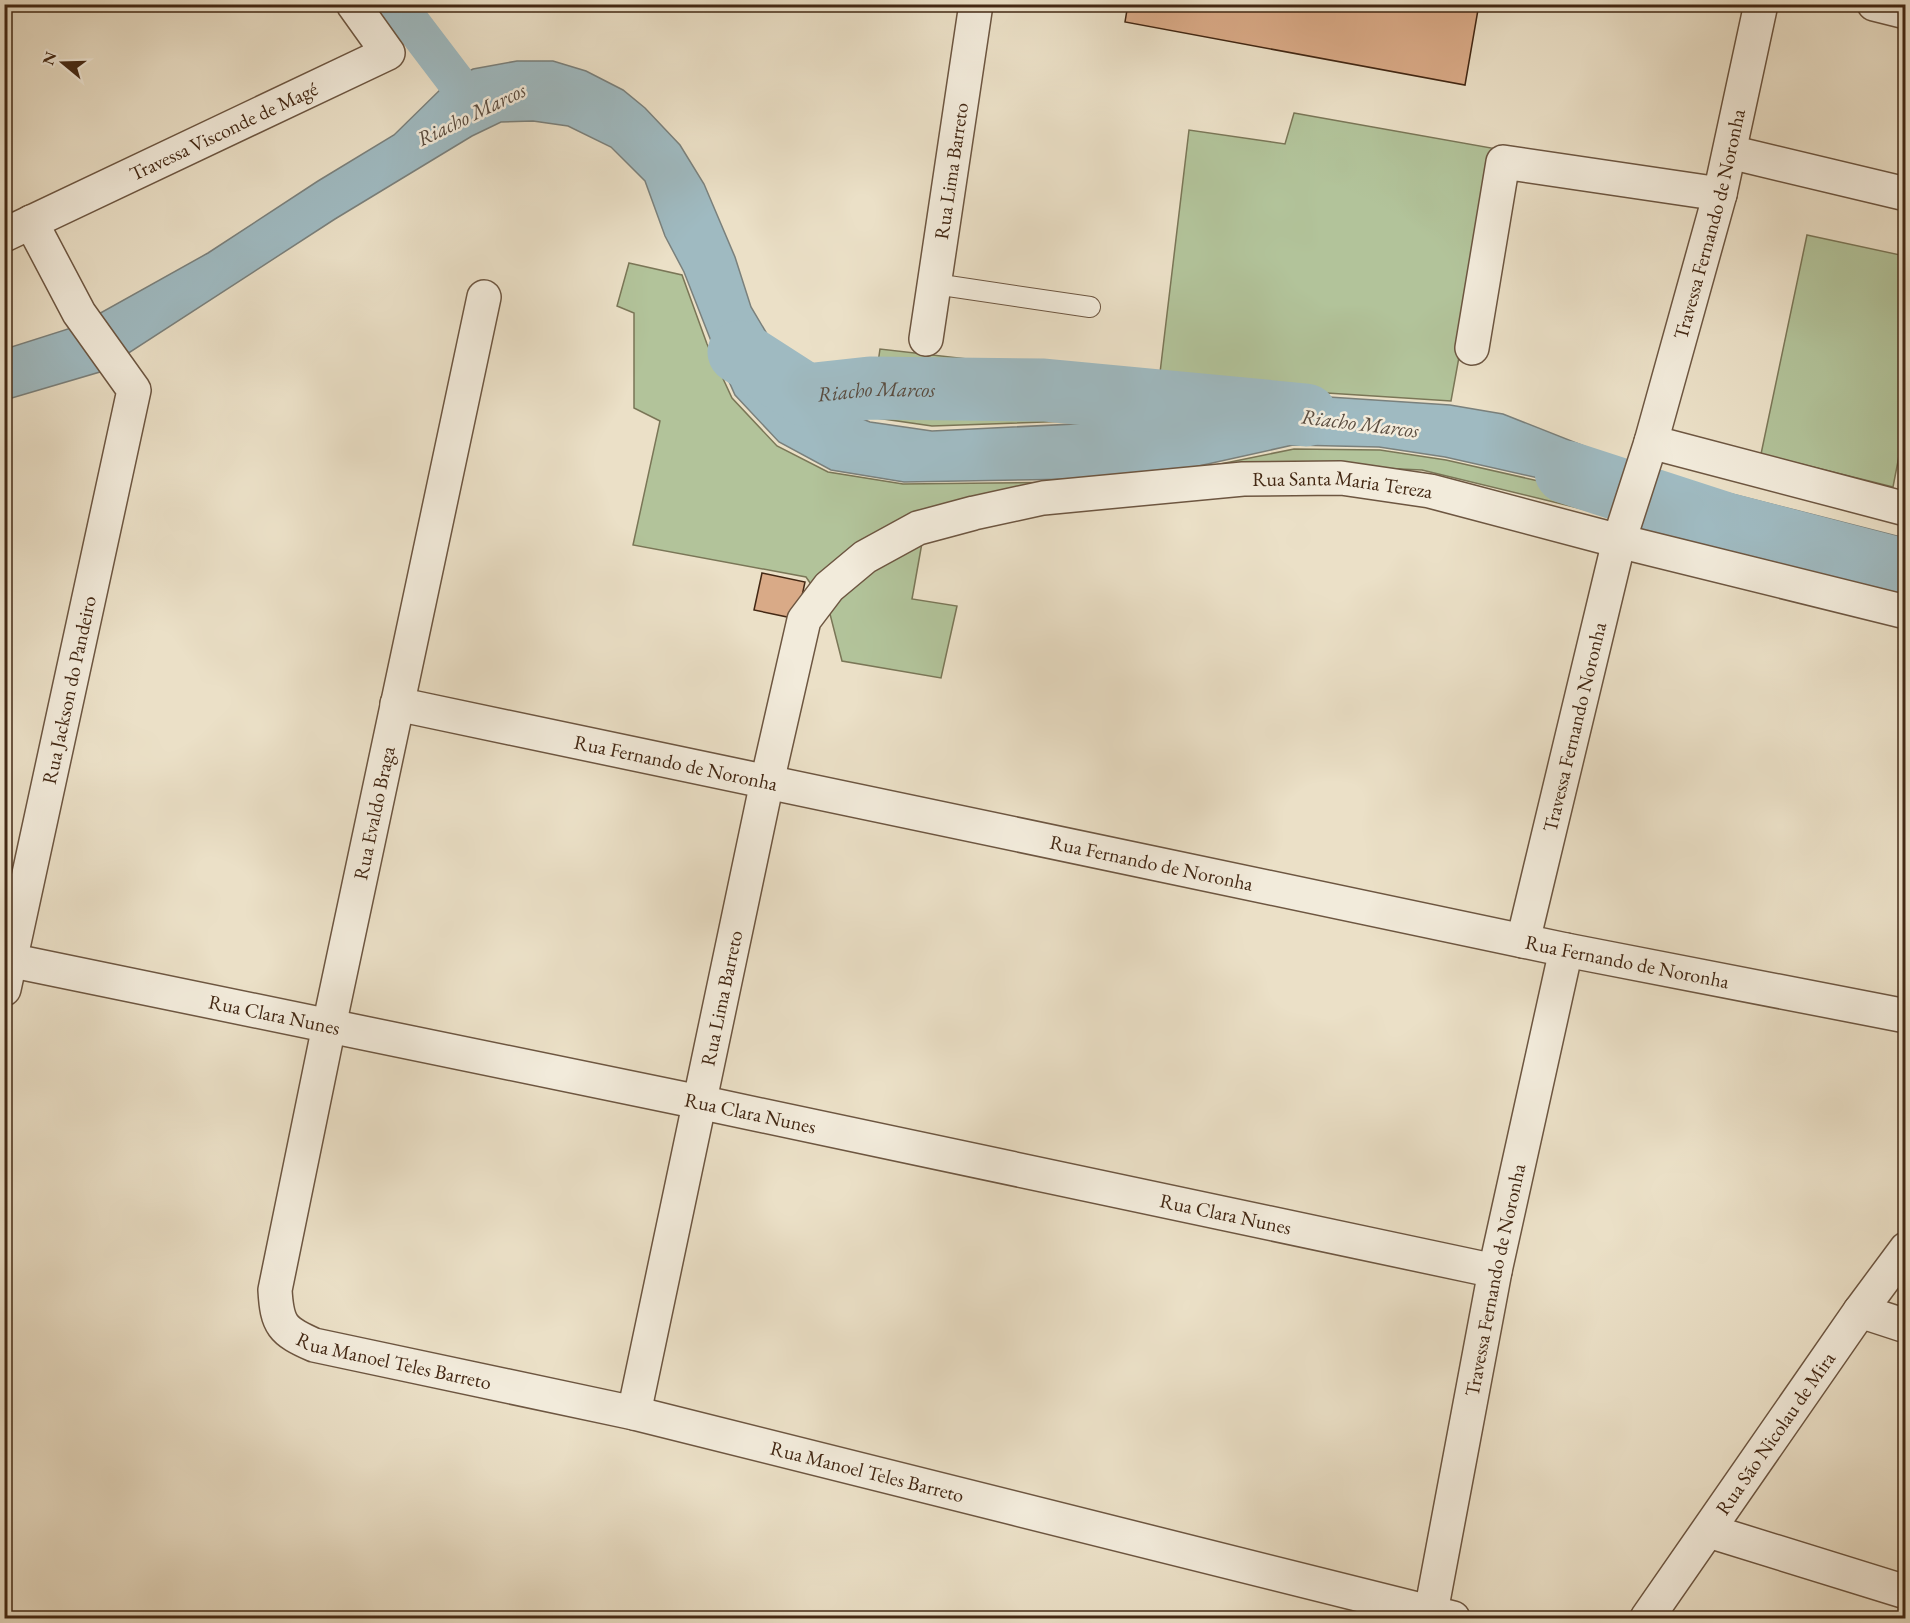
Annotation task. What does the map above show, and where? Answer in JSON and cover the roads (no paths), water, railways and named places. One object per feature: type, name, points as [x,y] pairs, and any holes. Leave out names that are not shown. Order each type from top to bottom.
[{"type":"street","name":"Travessa Visconde de Magé","points":[[18,229],[388,53],[353,4]]},
{"type":"street","name":"Rua Lima Barreto","points":[[926,339],[976,4]]},
{"type":"street","points":[[1874,4],[1905,12]]},
{"type":"street","name":"Travessa Fernando de Noronha","points":[[1623,526],[1651,441],[1720,194],[1759,5]]},
{"type":"street","points":[[1730,152],[1905,195]]},
{"type":"street","points":[[1472,348],[1503,162],[1720,194]]},
{"type":"street","name":"Rua Jackson do Pandeiro","points":[[7,969],[135,390],[18,229]]},
{"type":"street","name":"Rua Evaldo Braga","points":[[284,1328],[276,1312],[275,1290],[484,297]]},
{"type":"street","points":[[1651,441],[1905,506]]},
{"type":"street","name":"Rua Santa Maria Tereza","points":[[804,620],[829,587],[865,557],[918,528],[974,513],[1054,497],[1243,479],[1341,478],[1430,491],[1623,526],[1905,612]]},
{"type":"street","name":"Travessa Fernando Noronha","points":[[1523,941],[1623,526]]},
{"type":"street","name":"Rua Lima Barreto","points":[[634,1413],[767,782],[804,620]]},
{"type":"street","name":"Rua Fernando de Noronha","points":[[397,704],[1566,950],[1905,1016]]},
{"type":"street","name":"Travessa Fernando de Noronha","points":[[1442,1615],[1495,1271],[1566,950]]},
{"type":"street","name":"Rua Clara Nunes","points":[[7,969],[329,1026],[1495,1271]]},
{"type":"street","name":"Rua São Nicolau de Mira","points":[[1647,1618],[1905,1248]]},
{"type":"street","points":[[1860,1311],[1905,1326]]},
{"type":"street","name":"Rua Manoel Teles Barreto","points":[[284,1328],[314,1345],[634,1413],[1442,1615]]},
{"type":"street","points":[[1709,1531],[1905,1592]]},
{"type":"lane","points":[[935,284],[1090,307]]},
{"type":"water","points":[[517,61],[553,61],[586,71],[623,90],[645,108],[680,145],[704,184],[735,257],[751,307],[792,376],[823,403],[870,422],[932,431],[1156,420],[1261,397],[1329,397],[1450,405],[1503,414],[1627,463],[1618,496],[1445,457],[1379,447],[1293,445],[1185,469],[1078,479],[904,482],[831,470],[779,442],[735,395],[684,272],[665,236],[645,181],[611,147],[568,126],[533,121],[501,122],[472,136],[335,219],[124,356],[95,316],[208,253],[318,181],[394,135],[447,83],[473,69]]},
{"type":"water","points":[[74,327],[110,369],[5,400],[5,349]]},
{"type":"water","points":[[1689,483],[1905,538],[1905,593],[1674,539]]},
{"type":"waterway","points":[[397,4],[476,108]]},
{"type":"waterway","name":"Riacho Marcos","points":[[739,352],[806,395],[870,388],[1044,390],[1306,415]]},
{"type":"waterway","name":"Riacho Marcos","points":[[1566,472],[1726,524],[1906,571]]}]
